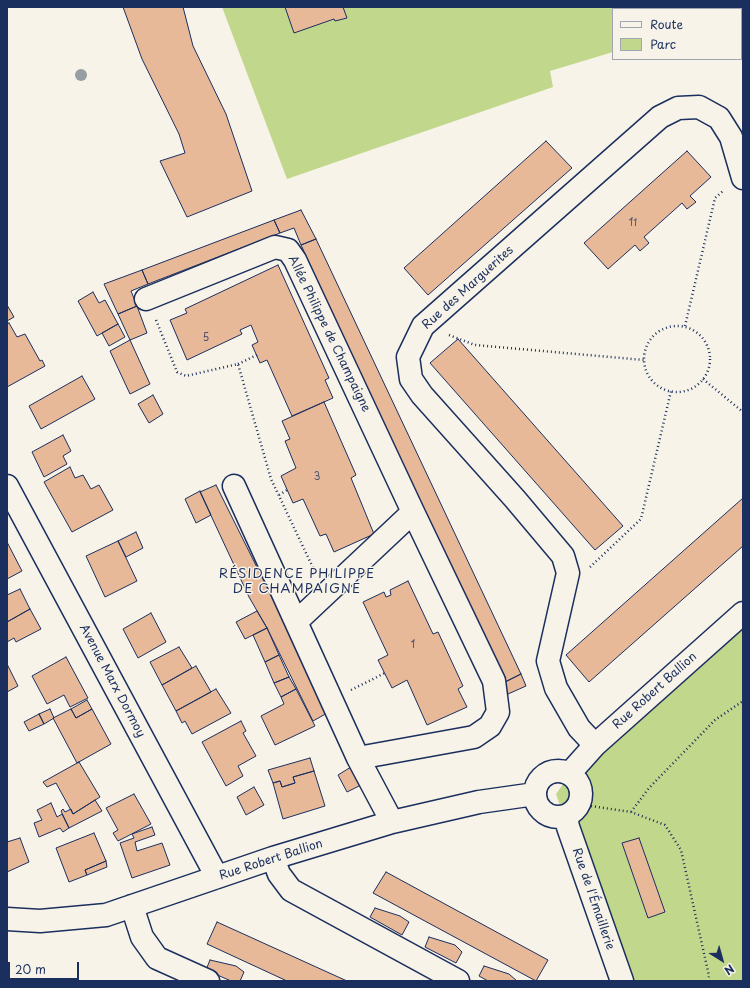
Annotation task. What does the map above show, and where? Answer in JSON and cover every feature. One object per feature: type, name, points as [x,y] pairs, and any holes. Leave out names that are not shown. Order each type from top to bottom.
[{"type":"street","name":"Rue des Marguerites","points":[[568,573],[563,556],[515,499],[422,395],[411,379],[408,357],[423,326],[660,117],[678,108],[699,107],[719,118],[731,137],[742,175]]},
{"type":"street","name":"Allée Philippe de Champaigne","points":[[146,299],[275,247],[288,250],[295,260],[413,512],[494,680],[498,712],[490,726],[474,737],[358,758]]},
{"type":"street","name":"Avenue Marx Dormoy","points":[[7,486],[217,877]]},
{"type":"street","points":[[234,486],[358,758],[392,822]]},
{"type":"street","points":[[296,622],[413,512]]},
{"type":"street","points":[[568,573],[548,662],[556,688],[579,728],[595,745]]},
{"type":"street","name":"Rue Robert Ballion","points":[[570,773],[595,745],[743,613]]},
{"type":"street","points":[[557,770],[570,773],[579,784],[581,797],[576,809],[566,816],[551,817],[540,810],[534,798],[536,784],[545,774],[557,770]]},
{"type":"street","name":"Rue Robert Ballion","points":[[7,920],[40,921],[106,915],[273,858],[392,822],[479,802],[535,794]]},
{"type":"street","name":"Rue de l'Émaillerie","points":[[566,816],[568,827],[622,981]]},
{"type":"street","points":[[273,858],[279,874],[291,890],[458,981]]},
{"type":"street","points":[[132,906],[142,937],[157,958],[208,981]]},
{"type":"path","points":[[685,326],[715,198],[742,175]]},
{"type":"path","points":[[146,299],[177,372],[186,376],[238,364],[257,355]]},
{"type":"path","points":[[423,326],[475,345],[644,360]]},
{"type":"path","points":[[674,326],[685,326],[695,330],[703,338],[708,347],[710,358],[709,369],[703,379],[696,386],[686,391],[664,390],[655,384],[648,376],[644,360],[647,344],[654,335],[663,329],[674,326]]},
{"type":"path","points":[[238,364],[271,479],[326,594]]},
{"type":"path","points":[[703,379],[743,412]]},
{"type":"path","points":[[568,573],[590,566],[641,520],[671,391]]},
{"type":"path","points":[[279,495],[287,490]]},
{"type":"path","points":[[331,699],[385,673]]},
{"type":"path","points":[[631,812],[649,788],[716,720],[743,701]]},
{"type":"path","points":[[591,806],[631,812],[665,824],[681,850],[709,976],[708,981]]},
{"type":"green space","points":[[222,7],[743,7],[742,14],[742,8],[612,8],[612,52],[550,71],[553,87],[287,179]]},
{"type":"green space","points":[[743,613],[743,981],[621,981],[556,794],[576,766]]},
{"type":"building","points":[[123,7],[183,7],[193,46],[226,114],[252,191],[187,217],[160,161],[185,153],[179,134],[142,59]]},
{"type":"building","points":[[285,7],[343,7],[347,18],[335,21],[334,19],[294,33]]},
{"type":"building","points":[[546,141],[572,168],[428,295],[404,268]]},
{"type":"building","points":[[687,151],[711,177],[690,196],[696,202],[687,209],[682,203],[644,237],[649,243],[640,251],[635,245],[608,269],[584,243]]},
{"type":"building","points":[[301,210],[316,239],[301,245],[294,228],[280,233],[274,220]]},
{"type":"building","points":[[274,220],[280,233],[148,284],[142,270]]},
{"type":"building","points":[[316,239],[521,674],[503,683],[301,245]]},
{"type":"building","points":[[278,265],[329,378],[325,380],[333,398],[292,416],[267,360],[260,363],[252,345],[258,342],[251,325],[240,330],[242,334],[187,360],[170,320],[187,313],[185,309]]},
{"type":"building","points":[[142,270],[148,284],[131,291],[137,306],[118,314],[104,284]]},
{"type":"building","points":[[93,292],[99,303],[105,300],[118,324],[97,336],[78,301]]},
{"type":"building","points":[[7,305],[14,317],[7,321]]},
{"type":"building","points":[[137,306],[147,333],[130,340],[118,314]]},
{"type":"building","points":[[9,323],[17,337],[25,334],[40,361],[42,360],[45,366],[7,387],[7,324]]},
{"type":"building","points":[[118,324],[125,337],[109,346],[102,333]]},
{"type":"building","points":[[458,339],[623,526],[595,550],[430,363]]},
{"type":"building","points":[[130,340],[150,384],[130,394],[110,351]]},
{"type":"building","points":[[82,376],[95,399],[41,429],[29,406]]},
{"type":"building","points":[[153,395],[163,414],[149,423],[138,404]]},
{"type":"building","points":[[324,402],[356,475],[351,478],[374,534],[334,552],[326,534],[320,536],[303,499],[293,503],[281,476],[296,468],[285,441],[290,439],[282,421]]},
{"type":"building","points":[[63,435],[71,451],[63,456],[67,464],[44,477],[32,452]]},
{"type":"building","points":[[70,467],[75,478],[83,475],[91,489],[99,485],[113,510],[72,532],[44,482]]},
{"type":"building","points":[[216,485],[329,712],[313,721],[267,628],[249,597],[200,492]]},
{"type":"building","points":[[200,491],[211,515],[196,523],[185,499]]},
{"type":"building","points":[[743,498],[743,546],[589,682],[566,655]]},
{"type":"building","points":[[136,532],[143,548],[126,557],[118,541]]},
{"type":"building","points":[[118,541],[137,581],[105,597],[86,556]]},
{"type":"building","points":[[7,542],[22,571],[7,579]]},
{"type":"building","points":[[408,581],[433,634],[438,632],[463,686],[458,689],[467,707],[427,725],[407,680],[392,688],[378,660],[388,655],[363,602],[384,592],[386,597],[391,595],[390,590]]},
{"type":"building","points":[[20,589],[30,609],[7,622],[7,595]]},
{"type":"building","points":[[30,609],[41,629],[16,642],[14,638],[7,642],[7,622]]},
{"type":"building","points":[[257,611],[267,628],[245,639],[236,622]]},
{"type":"building","points":[[151,613],[166,642],[138,658],[123,629]]},
{"type":"building","points":[[267,628],[279,655],[265,662],[253,635]]},
{"type":"building","points":[[179,647],[192,668],[162,685],[150,662]]},
{"type":"building","points":[[279,655],[289,677],[274,683],[265,662]]},
{"type":"building","points":[[66,657],[88,698],[70,707],[64,695],[47,704],[32,676]]},
{"type":"building","points":[[7,664],[18,686],[7,692]]},
{"type":"building","points":[[196,666],[211,692],[176,711],[162,685]]},
{"type":"building","points":[[521,674],[526,686],[508,694],[503,683]]},
{"type":"building","points":[[289,677],[296,689],[281,697],[274,683]]},
{"type":"building","points":[[216,689],[231,713],[192,734],[185,721],[182,723],[176,711]]},
{"type":"building","points":[[296,689],[315,726],[275,745],[261,716],[284,704],[281,697]]},
{"type":"building","points":[[87,700],[92,709],[76,718],[71,709]]},
{"type":"building","points":[[50,709],[54,718],[44,724],[39,714]]},
{"type":"building","points":[[71,709],[76,718],[92,709],[111,744],[77,763],[53,718]]},
{"type":"building","points":[[39,714],[44,724],[29,731],[24,722]]},
{"type":"building","points":[[241,721],[246,731],[243,733],[256,756],[238,766],[243,776],[226,786],[202,742]]},
{"type":"building","points":[[310,758],[314,771],[293,777],[295,783],[282,787],[280,781],[273,783],[268,770]]},
{"type":"building","points":[[79,762],[100,797],[73,814],[56,783],[47,787],[43,782]]},
{"type":"building","points":[[351,767],[361,785],[347,792],[338,775]]},
{"type":"building","points":[[314,771],[325,806],[283,819],[273,783],[280,781],[282,787],[295,783],[293,777]]},
{"type":"building","points":[[254,787],[264,805],[246,815],[237,797]]},
{"type":"building","points":[[134,794],[151,824],[118,841],[113,833],[118,830],[106,808]]},
{"type":"building","points":[[95,800],[102,811],[69,828],[61,811],[63,809],[65,812],[71,809],[73,814]]},
{"type":"building","points":[[51,803],[57,817],[62,814],[69,828],[63,832],[60,828],[39,837],[34,823],[42,820],[37,810]]},
{"type":"building","points":[[152,827],[155,835],[135,842],[137,851],[162,843],[170,865],[132,878],[120,843],[134,838],[132,834]]},
{"type":"building","points":[[94,833],[106,861],[85,870],[87,875],[69,882],[56,848]]},
{"type":"building","points":[[20,838],[29,862],[7,872],[7,842]]},
{"type":"building","points":[[639,838],[665,912],[648,918],[622,843]]},
{"type":"building","points":[[106,861],[107,867],[87,875],[85,870]]},
{"type":"building","points":[[386,872],[548,960],[536,981],[373,893]]},
{"type":"building","points":[[375,908],[400,916],[409,922],[402,935],[370,917]]},
{"type":"building","points":[[217,922],[347,981],[287,981],[207,944]]},
{"type":"building","points":[[429,937],[455,945],[462,952],[456,963],[425,947]]},
{"type":"building","points":[[210,960],[236,966],[244,972],[240,981],[231,981],[206,970]]},
{"type":"building","points":[[484,966],[509,974],[517,981],[488,981],[479,976]]},
{"type":"district","name":"RÉSIDENCE PHILIPPE DE CHAMPAIGNE","points":[[297,582]]}]
